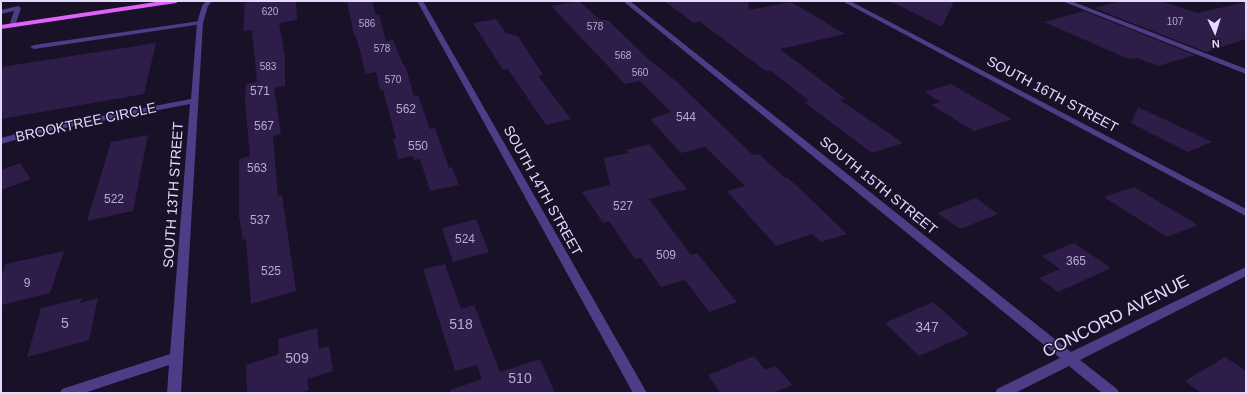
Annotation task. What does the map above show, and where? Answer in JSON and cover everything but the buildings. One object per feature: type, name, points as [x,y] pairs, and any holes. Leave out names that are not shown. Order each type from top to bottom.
[{"type":"main road","points":[[1,27],[176,1]]},
{"type":"street","name":"SOUTH 13TH STREET","points":[[174,393],[200,23],[205,6],[209,1]]},
{"type":"street","name":"SOUTH 14TH STREET","points":[[420,1],[640,393]]},
{"type":"street","name":"SOUTH 15TH STREET","points":[[626,1],[1112,393]]},
{"type":"street","name":"SOUTH 16TH STREET","points":[[845,1],[1246,213]]},
{"type":"street","points":[[1065,1],[1244,70]]},
{"type":"street","points":[[5,5],[22,2],[18,8],[12,26]]},
{"type":"street","points":[[1,12],[18,8]]},
{"type":"street","points":[[34,47],[200,23]]},
{"type":"street","name":"BROOKTREE CIRCLE","points":[[1,141],[38,131],[194,101]]},
{"type":"street","name":"CONCORD AVENUE","points":[[1002,393],[1246,271]]},
{"type":"street","points":[[67,393],[177,357]]}]
